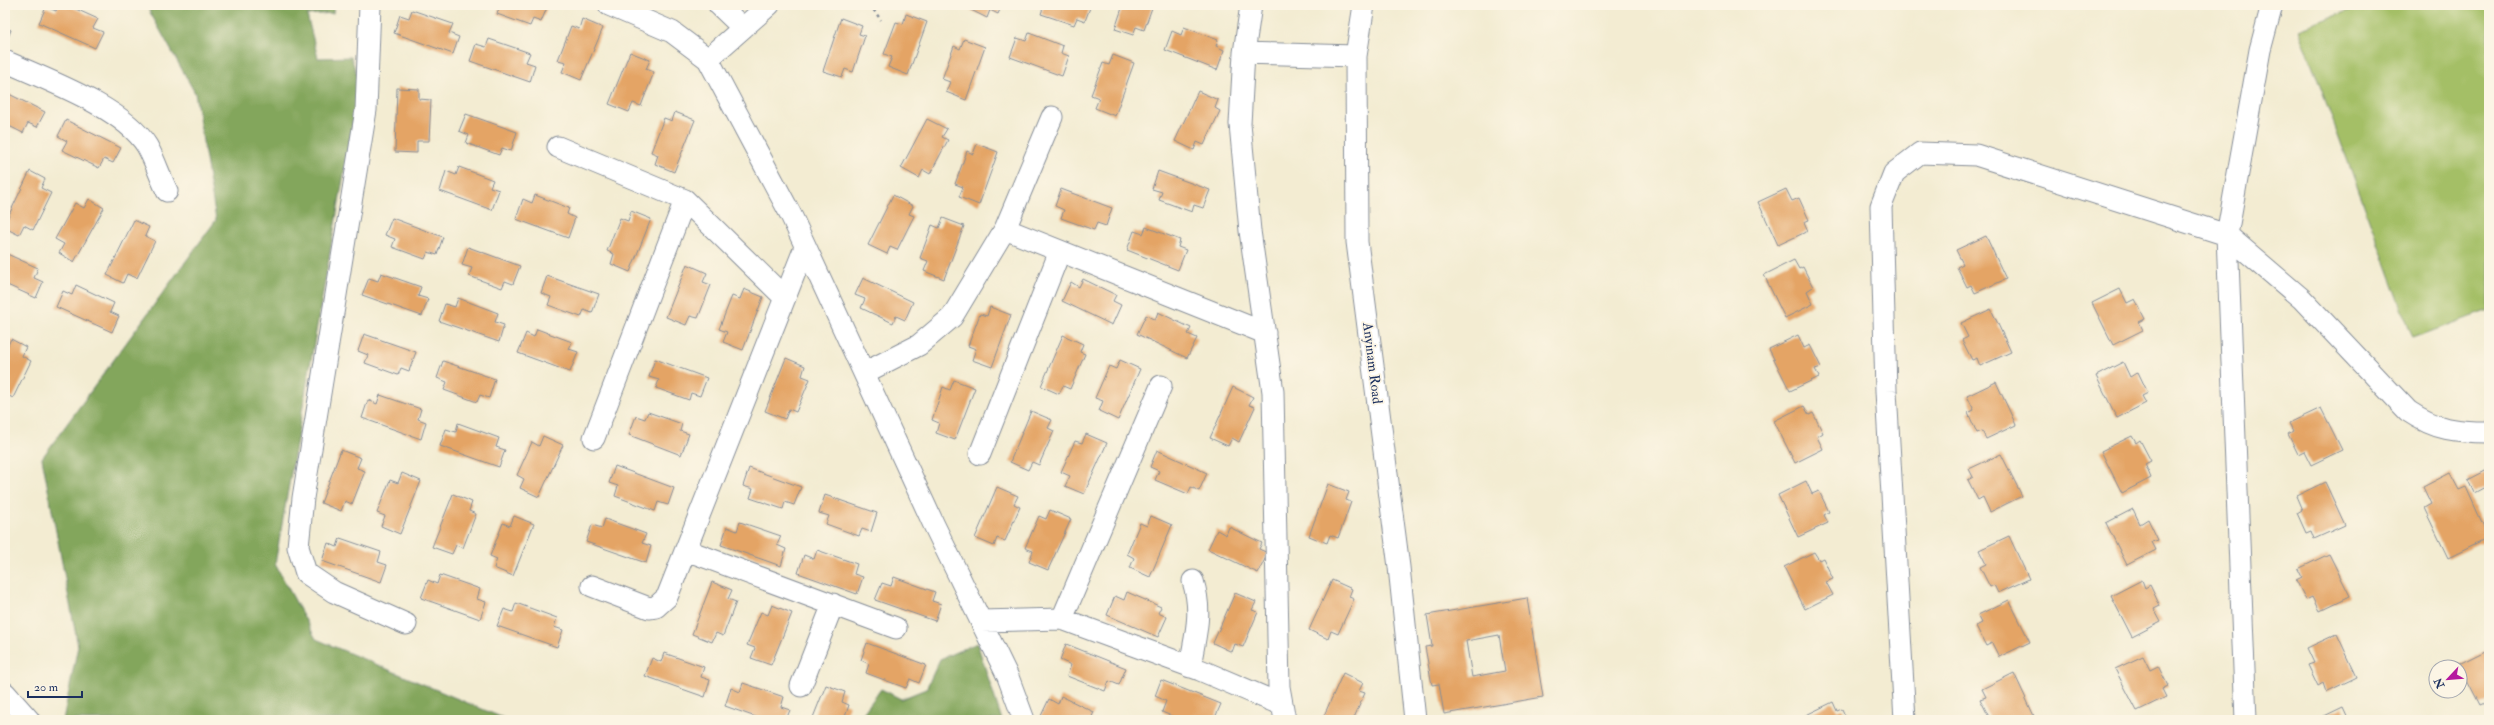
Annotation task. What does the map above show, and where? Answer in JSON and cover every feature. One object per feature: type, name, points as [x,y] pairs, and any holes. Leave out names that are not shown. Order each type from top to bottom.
[{"type":"street","points":[[370,5],[366,110],[303,498],[298,547],[306,573],[334,592],[406,624]]},
{"type":"street","points":[[609,5],[672,32],[708,59],[805,247],[1008,677],[1024,720]]},
{"type":"street","points":[[719,5],[743,28]]},
{"type":"street","points":[[708,59],[769,5]]},
{"type":"street","points":[[1250,5],[1244,52],[1240,124],[1250,231],[1273,392],[1279,687],[1283,712]]},
{"type":"street","name":"Anyinam Road","points":[[1364,5],[1356,56],[1357,242],[1399,567],[1415,720]]},
{"type":"street","points":[[2246,720],[2227,235],[2260,50],[2272,5]]},
{"type":"street","points":[[1244,52],[1356,56]]},
{"type":"street","points":[[5,61],[106,109],[128,124],[147,146],[167,191]]},
{"type":"street","points":[[864,374],[919,345],[952,317],[1005,229],[1052,117]]},
{"type":"street","points":[[558,147],[685,200],[785,298]]},
{"type":"street","points":[[1905,720],[1886,391],[1881,206],[1894,173],[1920,153],[1976,155],[2227,235],[2302,298],[2408,411],[2427,424],[2455,432],[2489,432]]},
{"type":"street","points":[[594,438],[685,200]]},
{"type":"street","points":[[1005,229],[1265,333]]},
{"type":"street","points":[[592,586],[648,608],[656,607],[667,597],[805,247]]},
{"type":"street","points":[[980,454],[1060,251]]},
{"type":"street","points":[[1062,619],[1161,386]]},
{"type":"street","points":[[686,550],[896,628]]},
{"type":"street","points":[[1190,667],[1200,615],[1198,599],[1193,582]]},
{"type":"street","points":[[801,686],[833,604]]},
{"type":"street","points":[[981,621],[1062,619],[1190,667],[1283,712]]},
{"type":"street","points":[[5,693],[29,720]]},
{"type":"path","points":[[870,5],[881,20]]},
{"type":"green space","points":[[146,5],[334,5],[333,13],[307,15],[318,58],[351,57],[360,83],[275,564],[316,639],[508,720],[63,720],[78,646],[42,458],[216,220],[195,93]]},
{"type":"green space","points":[[2364,5],[2489,5],[2489,310],[2413,338],[2299,29]]},
{"type":"green space","points":[[977,643],[1002,720],[858,720],[881,689],[901,699],[926,689],[940,659]]},
{"type":"building","points":[[58,5],[67,5],[98,19],[93,28],[103,32],[95,48],[39,23],[46,7],[56,11]]},
{"type":"building","points":[[500,5],[548,5],[541,22],[533,19],[530,26],[497,14]]},
{"type":"building","points":[[971,5],[1002,5],[998,14],[990,10],[987,18],[969,9]]},
{"type":"building","points":[[1044,5],[1091,5],[1085,21],[1077,18],[1074,25],[1041,14]]},
{"type":"building","points":[[1123,5],[1153,5],[1144,30],[1136,27],[1133,35],[1115,29]]},
{"type":"building","points":[[412,10],[453,24],[449,33],[459,37],[453,54],[394,33],[400,15],[409,18]]},
{"type":"building","points":[[906,14],[927,22],[908,75],[888,67],[892,57],[884,54],[896,22],[903,24]]},
{"type":"building","points":[[841,18],[862,26],[859,34],[865,36],[853,72],[845,69],[842,77],[823,71]]},
{"type":"building","points":[[582,19],[603,28],[581,80],[562,72],[566,62],[558,60],[571,26],[579,29]]},
{"type":"building","points":[[5,27],[11,30],[5,45]]},
{"type":"building","points":[[1184,27],[1218,40],[1216,46],[1224,50],[1217,70],[1165,50],[1172,31],[1181,35]]},
{"type":"building","points":[[1029,33],[1063,46],[1061,53],[1069,56],[1062,76],[1010,57],[1017,38],[1026,41]]},
{"type":"building","points":[[489,39],[530,53],[526,62],[535,65],[530,82],[470,61],[476,44],[486,47]]},
{"type":"building","points":[[964,39],[985,47],[966,100],[946,92],[950,82],[942,79],[954,46],[960,49]]},
{"type":"building","points":[[630,52],[650,60],[646,69],[654,72],[641,106],[633,103],[629,112],[609,104]]},
{"type":"building","points":[[1113,55],[1134,63],[1115,116],[1095,108],[1099,98],[1091,95],[1103,63],[1109,65]]},
{"type":"building","points":[[397,88],[419,89],[419,99],[431,100],[429,141],[417,141],[417,153],[395,152]]},
{"type":"building","points":[[1198,91],[1218,100],[1215,108],[1220,111],[1204,145],[1197,142],[1194,150],[1175,141]]},
{"type":"building","points":[[5,92],[45,112],[37,127],[28,123],[23,133],[5,124]]},
{"type":"building","points":[[675,112],[695,120],[674,172],[655,164],[658,155],[651,152],[664,118],[672,121]]},
{"type":"building","points":[[466,114],[517,132],[511,151],[502,148],[499,155],[466,143],[469,135],[459,131]]},
{"type":"building","points":[[927,119],[947,129],[942,137],[948,140],[930,174],[923,170],[919,178],[901,168]]},
{"type":"building","points":[[66,120],[121,148],[113,163],[104,159],[99,168],[62,150],[67,141],[58,136]]},
{"type":"building","points":[[977,144],[998,152],[979,205],[959,197],[963,187],[955,184],[967,151],[973,154]]},
{"type":"building","points":[[459,167],[493,180],[490,187],[499,190],[492,210],[440,191],[446,171],[456,175]]},
{"type":"building","points":[[30,171],[45,179],[41,188],[51,193],[33,230],[24,225],[19,235],[5,228],[5,223]]},
{"type":"building","points":[[1158,171],[1210,190],[1203,208],[1194,205],[1192,212],[1159,200],[1162,192],[1152,189]]},
{"type":"building","points":[[1061,189],[1112,208],[1106,226],[1097,223],[1094,230],[1061,218],[1064,210],[1055,206]]},
{"type":"building","points":[[1786,189],[1792,201],[1799,198],[1809,220],[1804,222],[1808,231],[1778,245],[1758,202]]},
{"type":"building","points":[[535,195],[569,208],[567,214],[575,218],[568,238],[516,219],[523,199],[532,203]]},
{"type":"building","points":[[893,195],[913,206],[909,214],[914,216],[897,250],[890,247],[887,254],[868,245]]},
{"type":"building","points":[[89,199],[104,208],[74,262],[59,253],[64,244],[55,239],[75,203],[84,208]]},
{"type":"building","points":[[631,211],[651,219],[630,272],[611,264],[614,254],[607,251],[620,218],[628,221]]},
{"type":"building","points":[[392,218],[443,237],[437,255],[428,252],[425,259],[392,247],[395,239],[385,235]]},
{"type":"building","points":[[943,218],[964,226],[944,279],[924,271],[928,261],[920,258],[932,225],[939,228]]},
{"type":"building","points":[[134,220],[149,227],[145,236],[155,241],[137,278],[127,274],[123,283],[107,275]]},
{"type":"building","points":[[1146,227],[1180,240],[1178,247],[1186,250],[1178,270],[1127,250],[1134,231],[1143,234]]},
{"type":"building","points":[[1986,236],[2006,279],[1975,293],[1971,285],[1967,287],[1957,267],[1963,264],[1956,250]]},
{"type":"building","points":[[468,247],[520,266],[513,284],[505,281],[502,288],[469,276],[472,268],[462,265]]},
{"type":"building","points":[[5,253],[38,268],[34,278],[43,282],[36,298],[5,284]]},
{"type":"building","points":[[1794,260],[1799,269],[1803,267],[1813,287],[1807,291],[1813,304],[1785,318],[1764,275]]},
{"type":"building","points":[[687,264],[707,273],[703,282],[711,285],[698,318],[690,316],[686,325],[666,317]]},
{"type":"building","points":[[381,273],[421,287],[418,296],[428,299],[422,316],[362,295],[369,278],[378,281]]},
{"type":"building","points":[[547,276],[599,294],[592,313],[584,310],[581,317],[548,305],[551,297],[541,293]]},
{"type":"building","points":[[863,278],[913,302],[905,320],[896,316],[893,323],[861,308],[865,299],[855,295]]},
{"type":"building","points":[[1083,279],[1116,295],[1113,301],[1121,305],[1112,325],[1062,301],[1071,282],[1079,287]]},
{"type":"building","points":[[76,285],[114,303],[110,312],[119,316],[112,332],[56,307],[63,291],[72,295]]},
{"type":"building","points":[[744,289],[763,297],[743,350],[723,342],[727,332],[719,329],[732,296],[740,299]]},
{"type":"building","points":[[2120,289],[2127,303],[2135,299],[2145,319],[2139,322],[2143,330],[2113,345],[2092,303]]},
{"type":"building","points":[[458,298],[498,313],[495,322],[504,325],[499,342],[439,321],[445,304],[455,307]]},
{"type":"building","points":[[990,307],[1011,315],[992,367],[972,360],[976,349],[968,346],[980,314],[987,316]]},
{"type":"building","points":[[1991,309],[2011,352],[1980,366],[1977,358],[1972,360],[1962,340],[1968,337],[1961,323]]},
{"type":"building","points":[[1158,312],[1191,328],[1188,334],[1197,338],[1187,358],[1137,334],[1146,315],[1155,320]]},
{"type":"building","points":[[537,329],[572,342],[569,349],[578,352],[570,372],[518,353],[526,333],[534,337]]},
{"type":"building","points":[[364,334],[416,352],[409,371],[401,368],[398,375],[365,363],[368,355],[358,351]]},
{"type":"building","points":[[1063,335],[1083,344],[1080,352],[1085,354],[1070,389],[1063,386],[1059,394],[1041,386]]},
{"type":"building","points":[[1798,335],[1804,348],[1810,345],[1821,367],[1815,369],[1819,377],[1790,391],[1769,349]]},
{"type":"building","points":[[11,339],[26,347],[22,356],[31,361],[13,398],[5,394],[5,351]]},
{"type":"building","points":[[786,358],[805,366],[802,376],[810,379],[796,412],[789,409],[785,419],[765,411]]},
{"type":"building","points":[[655,359],[707,378],[700,396],[691,393],[689,400],[656,388],[659,380],[649,377]]},
{"type":"building","points":[[1120,360],[1140,369],[1118,420],[1099,411],[1103,401],[1095,398],[1109,366],[1116,369]]},
{"type":"building","points":[[443,361],[495,379],[489,398],[480,395],[477,402],[444,390],[447,382],[437,378]]},
{"type":"building","points":[[2123,362],[2130,377],[2138,372],[2148,393],[2142,396],[2146,403],[2117,418],[2096,376]]},
{"type":"building","points":[[954,380],[975,388],[955,440],[936,433],[939,423],[932,420],[943,387],[950,390]]},
{"type":"building","points":[[1996,382],[2016,425],[1986,439],[1982,431],[1977,433],[1968,413],[1974,410],[1967,396]]},
{"type":"building","points":[[1233,387],[1253,397],[1249,405],[1255,407],[1239,442],[1232,438],[1228,446],[1210,438]]},
{"type":"building","points":[[380,395],[421,409],[418,419],[426,422],[421,439],[362,418],[368,400],[377,404]]},
{"type":"building","points":[[1804,406],[1809,415],[1813,413],[1823,433],[1817,437],[1823,449],[1795,463],[1774,421]]},
{"type":"building","points":[[2321,408],[2342,450],[2311,465],[2304,451],[2298,454],[2288,434],[2293,431],[2289,423]]},
{"type":"building","points":[[1031,411],[1052,420],[1048,428],[1054,431],[1039,465],[1032,462],[1028,470],[1010,462]]},
{"type":"building","points":[[648,412],[682,424],[680,431],[689,434],[681,455],[629,435],[636,416],[645,419]]},
{"type":"building","points":[[458,423],[499,438],[496,447],[505,450],[499,467],[440,446],[446,429],[456,432]]},
{"type":"building","points":[[1086,434],[1107,443],[1084,494],[1065,486],[1070,476],[1061,472],[1075,441],[1082,443]]},
{"type":"building","points":[[543,436],[563,445],[539,497],[520,488],[524,479],[517,475],[532,442],[539,446]]},
{"type":"building","points":[[2132,436],[2136,443],[2140,440],[2151,461],[2145,464],[2151,478],[2122,493],[2101,451]]},
{"type":"building","points":[[341,450],[361,458],[357,468],[365,471],[352,504],[345,501],[341,511],[321,503]]},
{"type":"building","points":[[1157,450],[1207,473],[1199,491],[1191,487],[1188,494],[1155,480],[1159,471],[1150,467]]},
{"type":"building","points":[[2001,454],[2022,496],[1990,512],[1983,497],[1978,500],[1968,480],[1973,477],[1969,469]]},
{"type":"building","points":[[615,466],[674,488],[668,505],[658,502],[655,511],[615,496],[618,486],[609,483]]},
{"type":"building","points":[[749,468],[801,487],[794,505],[785,502],[783,509],[750,498],[753,489],[743,486]]},
{"type":"building","points":[[2489,469],[2489,485],[2474,493],[2468,480]]},
{"type":"building","points":[[402,473],[421,481],[400,534],[381,526],[385,516],[377,513],[390,480],[398,483]]},
{"type":"building","points":[[2450,473],[2459,490],[2466,487],[2489,538],[2448,558],[2424,508],[2431,504],[2423,487]]},
{"type":"building","points":[[1806,481],[1812,494],[1819,491],[1829,512],[1824,515],[1828,523],[1798,537],[1778,495]]},
{"type":"building","points":[[2325,482],[2345,525],[2314,539],[2311,531],[2306,533],[2297,513],[2302,510],[2296,496]]},
{"type":"building","points":[[1328,484],[1349,492],[1346,500],[1351,502],[1338,538],[1330,535],[1327,543],[1309,536]]},
{"type":"building","points":[[997,487],[1018,496],[1014,504],[1020,507],[1005,541],[997,538],[994,546],[975,538]]},
{"type":"building","points":[[453,494],[472,502],[469,511],[476,514],[463,548],[456,545],[452,554],[432,547]]},
{"type":"building","points":[[825,495],[877,513],[871,532],[862,529],[859,536],[826,524],[829,516],[819,513]]},
{"type":"building","points":[[2133,509],[2140,524],[2148,519],[2158,540],[2152,542],[2156,550],[2127,565],[2106,523]]},
{"type":"building","points":[[1050,510],[1071,519],[1048,570],[1029,562],[1033,551],[1025,548],[1039,516],[1046,519]]},
{"type":"building","points":[[514,516],[534,524],[513,576],[494,568],[497,559],[490,556],[503,523],[510,526]]},
{"type":"building","points":[[1151,516],[1172,525],[1150,577],[1130,568],[1134,558],[1127,554],[1140,523],[1147,526]]},
{"type":"building","points":[[605,519],[646,534],[642,543],[651,546],[646,563],[586,542],[592,525],[602,528]]},
{"type":"building","points":[[740,522],[781,536],[777,545],[786,549],[781,566],[721,545],[727,527],[737,531]]},
{"type":"building","points":[[1229,527],[1262,543],[1259,549],[1268,553],[1258,573],[1208,549],[1217,530],[1226,535]]},
{"type":"building","points":[[2009,536],[2029,579],[1998,593],[1994,585],[1990,587],[1980,567],[1986,564],[1979,550]]},
{"type":"building","points":[[340,538],[381,552],[378,562],[387,565],[381,582],[322,561],[328,543],[337,547]]},
{"type":"building","points":[[817,550],[857,564],[854,574],[863,577],[857,594],[798,573],[804,555],[814,559]]},
{"type":"building","points":[[1814,552],[1819,560],[1823,558],[1833,579],[1826,582],[1833,595],[1805,609],[1784,567]]},
{"type":"building","points":[[2329,554],[2350,596],[2319,611],[2312,597],[2306,600],[2296,580],[2302,577],[2298,569]]},
{"type":"building","points":[[440,575],[480,589],[477,599],[486,602],[480,619],[421,598],[428,580],[437,584]]},
{"type":"building","points":[[894,577],[935,592],[932,601],[941,604],[935,621],[875,600],[882,583],[891,586]]},
{"type":"building","points":[[1332,580],[1352,589],[1349,597],[1354,599],[1338,634],[1331,631],[1328,639],[1309,630]]},
{"type":"building","points":[[2142,580],[2145,588],[2150,585],[2160,606],[2154,609],[2161,622],[2132,637],[2111,596]]},
{"type":"building","points":[[712,582],[732,590],[728,599],[736,602],[723,636],[716,633],[712,642],[692,634]]},
{"type":"building","points":[[1127,592],[1161,607],[1158,613],[1167,617],[1158,637],[1107,615],[1115,596],[1124,600]]},
{"type":"building","points":[[1235,593],[1256,602],[1252,610],[1258,612],[1243,647],[1235,644],[1232,652],[1213,643]]},
{"type":"building","points":[[1527,598],[1543,697],[1444,714],[1439,684],[1432,685],[1425,647],[1432,646],[1427,615]],"holes":[[[1499,635],[1505,671],[1472,677],[1466,641]]]},
{"type":"building","points":[[2009,600],[2030,642],[1999,657],[1992,643],[1986,646],[1976,626],[1982,623],[1978,615]]},
{"type":"building","points":[[516,603],[557,618],[554,627],[563,630],[557,647],[497,626],[504,609],[513,612]]},
{"type":"building","points":[[772,605],[792,613],[771,665],[751,658],[755,648],[747,645],[761,612],[768,615]]},
{"type":"building","points":[[2337,634],[2357,677],[2326,692],[2323,683],[2318,686],[2308,665],[2314,663],[2307,648]]},
{"type":"building","points":[[867,643],[926,665],[919,683],[910,679],[906,688],[866,673],[869,664],[861,660]]},
{"type":"building","points":[[1066,644],[1126,668],[1119,685],[1109,681],[1105,691],[1067,676],[1071,665],[1060,660]]},
{"type":"building","points":[[2489,649],[2489,701],[2480,705],[2468,682],[2468,660]]},
{"type":"building","points":[[664,653],[704,667],[701,677],[710,680],[705,697],[645,676],[652,658],[661,662]]},
{"type":"building","points":[[2143,656],[2150,670],[2158,666],[2168,686],[2162,689],[2166,697],[2137,711],[2115,669]]},
{"type":"building","points":[[1343,673],[1363,683],[1359,691],[1365,693],[1353,720],[1322,720]]},
{"type":"building","points":[[2014,673],[2034,716],[2025,720],[1998,720],[1996,716],[1990,719],[1980,699],[1986,697],[1982,689]]},
{"type":"building","points":[[1161,680],[1221,704],[1214,720],[1204,717],[1203,720],[1181,720],[1162,712],[1166,701],[1155,696]]},
{"type":"building","points":[[743,683],[784,697],[781,707],[790,710],[786,720],[764,720],[725,706],[731,688],[740,692]]},
{"type":"building","points":[[826,685],[845,692],[842,702],[849,705],[844,720],[812,720]]},
{"type":"building","points":[[1061,696],[1094,712],[1091,719],[1094,720],[1044,720],[1040,718],[1049,699],[1058,704]]},
{"type":"building","points":[[1833,702],[1837,711],[1842,709],[1847,720],[1804,720],[1802,717]]},
{"type":"building","points":[[2343,707],[2349,720],[2316,720]]}]
